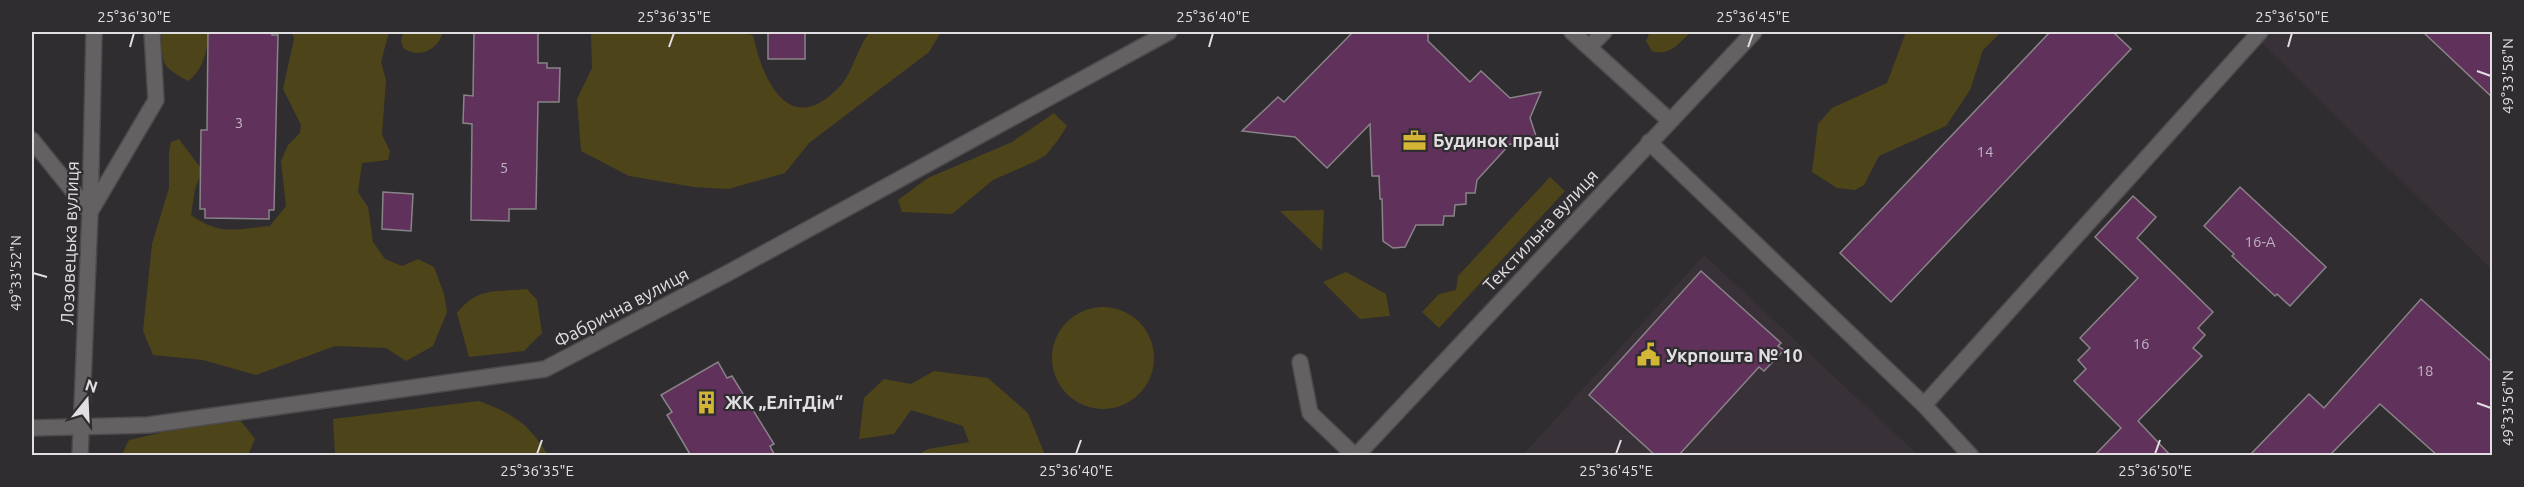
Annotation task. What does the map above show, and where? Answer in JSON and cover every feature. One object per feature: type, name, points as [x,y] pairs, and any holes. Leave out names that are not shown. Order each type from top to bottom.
[{"type":"street","name":"Лозовецька вулиця","points":[[80,456],[90,212],[94,32]]},
{"type":"street","points":[[32,140],[90,212],[156,100],[152,32]]},
{"type":"street","points":[[1572,32],[1669,120]]},
{"type":"street","points":[[1589,47],[1604,32]]},
{"type":"street","name":"Текстильна вулиця","points":[[1356,456],[1648,142],[1754,32]]},
{"type":"street","points":[[1924,405],[2260,32]]},
{"type":"street","name":"Фабрична вулиця","points":[[32,428],[148,425],[545,369],[728,273],[1163,33]]},
{"type":"street","points":[[1648,142],[1924,405],[1971,456]]},
{"type":"street","points":[[1300,362],[1310,413],[1356,456]]},
{"type":"shaded area","points":[[161,32],[208,32],[204,59],[197,72],[188,81],[172,71],[164,62]]},
{"type":"shaded area","points":[[292,32],[389,32],[381,62],[386,80],[382,135],[390,151],[388,160],[362,163],[358,192],[368,207],[373,242],[385,259],[402,266],[418,259],[434,267],[444,294],[447,312],[433,346],[406,361],[386,348],[335,346],[256,375],[203,360],[153,355],[143,331],[152,244],[169,188],[171,142],[179,139],[202,170],[195,189],[191,215],[211,226],[229,230],[270,226],[286,206],[281,161],[288,145],[300,133],[301,125],[283,89],[294,39]]},
{"type":"shaded area","points":[[403,32],[443,32],[433,48],[416,53],[403,48],[401,40]]},
{"type":"shaded area","points":[[591,32],[734,32],[753,35],[764,71],[772,86],[782,99],[794,106],[808,107],[823,101],[841,85],[870,32],[941,32],[929,52],[809,143],[785,173],[728,189],[694,187],[629,176],[581,151],[577,99],[592,68]]},
{"type":"shaded area","points":[[1650,32],[1691,32],[1669,51],[1658,52],[1652,51],[1646,41]]},
{"type":"shaded area","points":[[1906,32],[2001,32],[1983,50],[1970,90],[1946,126],[1879,156],[1864,185],[1855,190],[1837,188],[1812,172],[1818,124],[1832,108],[1887,83]]},
{"type":"shaded area","points":[[2250,32],[2492,32],[2492,270],[2270,51]]},
{"type":"shaded area","points":[[1054,113],[1067,126],[1046,155],[993,180],[952,214],[902,212],[898,200],[928,178],[1012,142]]},
{"type":"shaded area","points":[[1550,177],[1565,191],[1439,328],[1422,312],[1439,294],[1456,290],[1458,276]]},
{"type":"shaded area","points":[[1324,210],[1322,251],[1280,211]]},
{"type":"shaded area","points":[[1704,255],[1918,455],[1522,456]]},
{"type":"shaded area","points":[[1346,272],[1386,294],[1390,316],[1360,319],[1323,282]]},
{"type":"shaded area","points":[[527,289],[537,300],[542,333],[524,351],[469,357],[457,313],[472,299],[488,292]]},
{"type":"shaded area","points":[[1103,307],[1132,315],[1146,329],[1154,358],[1146,387],[1132,401],[1103,409],[1074,401],[1060,387],[1052,358],[1060,329],[1074,315]]},
{"type":"shaded area","points":[[934,371],[988,378],[1028,413],[1045,455],[917,455],[928,449],[969,442],[963,426],[911,410],[894,434],[859,439],[864,398],[884,379],[911,384]]},
{"type":"shaded area","points":[[479,401],[502,410],[527,427],[548,455],[335,455],[333,419]]},
{"type":"shaded area","points":[[236,415],[255,439],[248,455],[121,456],[129,440],[160,433],[188,417]]},
{"type":"building","points":[[208,32],[272,32],[272,35],[278,35],[274,210],[269,210],[269,219],[205,218],[205,209],[200,209],[201,130],[207,130]]},
{"type":"building","points":[[474,32],[538,32],[538,63],[547,63],[547,68],[560,68],[559,102],[538,102],[536,209],[509,209],[509,221],[471,220],[472,124],[463,123],[464,95],[473,96]]},
{"type":"building","points":[[768,32],[805,32],[805,59],[768,59]]},
{"type":"building","name":"Будинок праці","points":[[1353,32],[1428,32],[1428,41],[1470,82],[1481,71],[1510,98],[1541,92],[1530,118],[1539,145],[1510,144],[1477,180],[1475,193],[1466,193],[1466,204],[1455,205],[1454,216],[1444,216],[1443,225],[1416,225],[1405,247],[1393,248],[1383,241],[1379,176],[1372,176],[1370,124],[1327,168],[1295,137],[1242,131],[1278,97],[1284,102]]},
{"type":"building","points":[[2050,32],[2113,32],[2131,49],[1891,302],[1840,253]]},
{"type":"building","points":[[2423,32],[2493,32],[2493,98]]},
{"type":"building","points":[[2240,187],[2326,267],[2290,306],[2277,294],[2275,296],[2232,256],[2234,254],[2204,226]]},
{"type":"building","points":[[383,192],[413,194],[411,231],[382,229]]},
{"type":"building","points":[[2133,196],[2156,217],[2137,238],[2213,312],[2198,328],[2205,335],[2193,348],[2202,356],[2138,421],[2171,456],[2094,456],[2121,428],[2074,381],[2086,369],[2078,360],[2090,348],[2080,338],[2138,278],[2095,237]]},
{"type":"building","points":[[1701,271],[1781,343],[1778,346],[1784,350],[1764,371],[1759,367],[1678,456],[1656,456],[1589,395]]},
{"type":"building","points":[[2421,299],[2493,363],[2493,456],[2438,456],[2380,404],[2329,456],[2249,456],[2309,394],[2324,408]]},
{"type":"building","name":"ЖК „ЕлітДім“","points":[[718,362],[727,378],[732,376],[774,444],[770,446],[775,456],[691,456],[667,415],[672,412],[661,395]]},
{"type":"place","name":"Будинок праці","points":[[1415,140]]},
{"type":"place","name":"Укрпошта № 10","points":[[1648,355]]},
{"type":"place","name":"ЖК „ЕлітДім“","points":[[707,402]]}]
